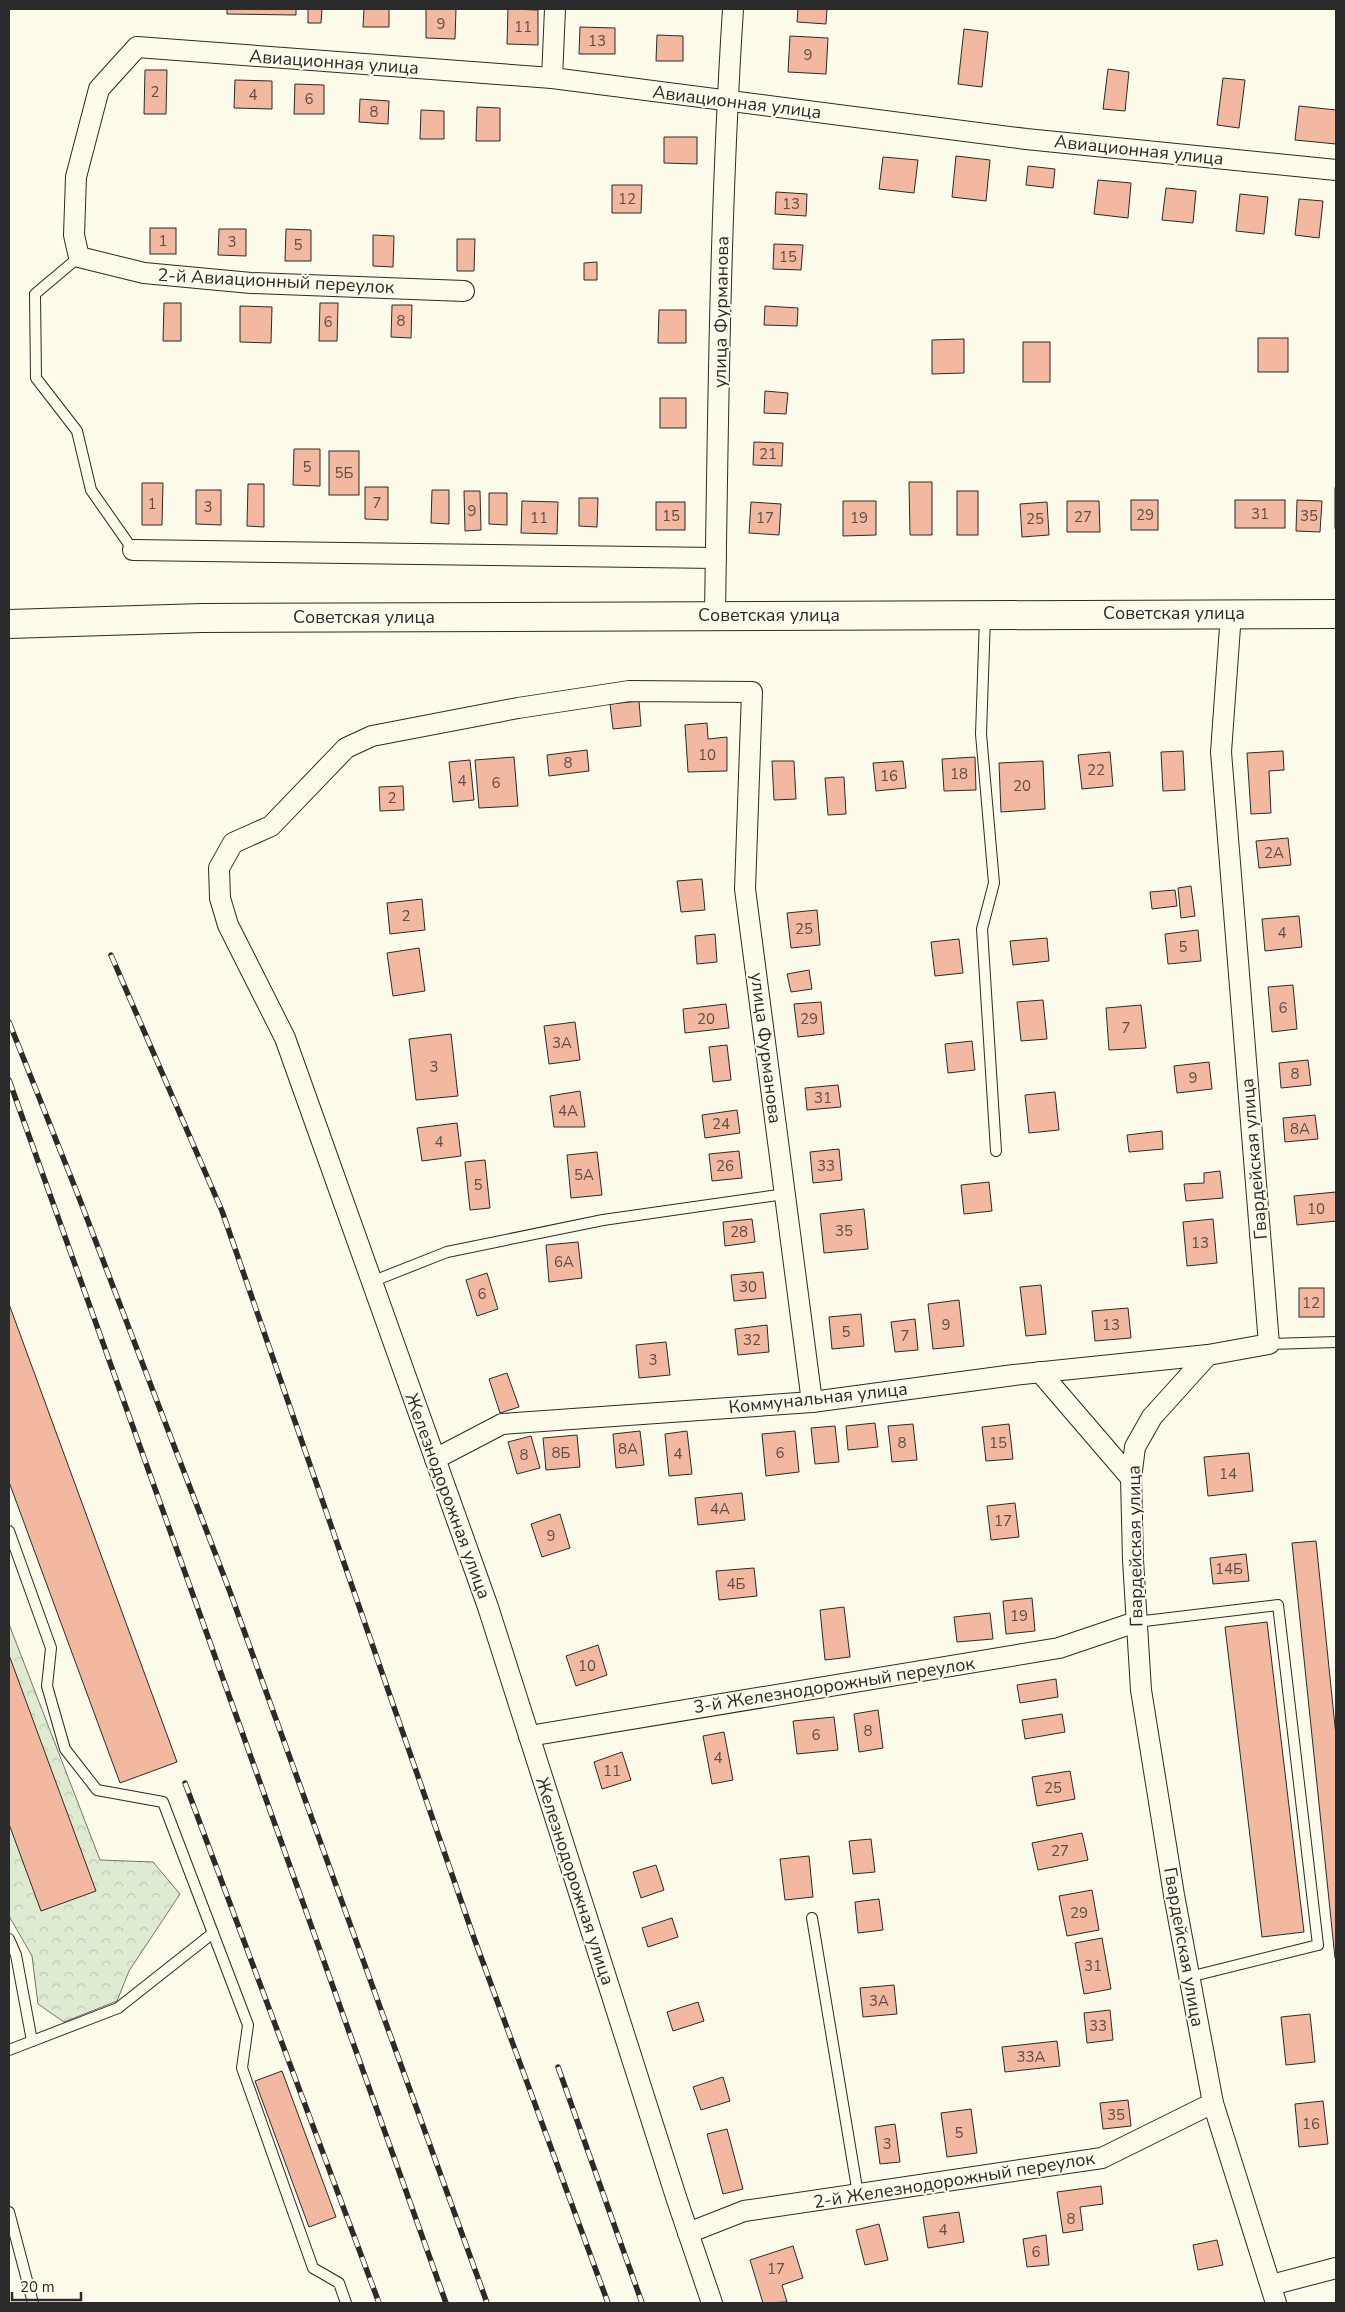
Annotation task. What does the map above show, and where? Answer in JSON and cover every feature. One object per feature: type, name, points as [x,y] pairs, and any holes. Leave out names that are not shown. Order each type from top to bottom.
[{"type":"main road","name":"Советская улица","points":[[9,624],[202,618],[1336,614]]},
{"type":"street","points":[[552,78],[555,9]]},
{"type":"street","name":"улица Фурманова","points":[[715,615],[720,295],[727,101],[733,9]]},
{"type":"street","name":"Авиационная улица","points":[[79,257],[74,235],[76,177],[100,89],[137,47],[552,78],[1026,139],[1336,170]]},
{"type":"street","name":"2-й Авиационный переулок","points":[[79,257],[144,273],[251,283],[464,291]]},
{"type":"street","points":[[133,550],[716,558]]},
{"type":"street","name":"Гвардейская улица","points":[[1231,613],[1221,752],[1269,1344]]},
{"type":"street","name":"Железнодорожная улица","points":[[712,2303],[488,1607],[285,1038],[228,925],[220,898],[219,868],[233,843],[272,826],[346,748],[372,736],[518,708],[629,691],[752,692]]},
{"type":"street","name":"улица Фурманова","points":[[752,692],[745,889],[812,1402]]},
{"type":"street","points":[[1208,1355],[1269,1344]]},
{"type":"street","name":"Гвардейская улица","points":[[1208,1355],[1152,1417],[1135,1447],[1131,1478],[1136,1622],[1141,1690],[1189,1976],[1213,2103],[1273,2294]]},
{"type":"street","name":"Коммунальная улица","points":[[435,1458],[502,1424],[812,1402],[1040,1372],[1208,1355]]},
{"type":"street","points":[[1040,1372],[1131,1478]]},
{"type":"street","name":"3-й Железнодорожный переулок","points":[[529,1736],[1060,1648],[1136,1622]]},
{"type":"street","name":"2-й Железнодорожный переулок","points":[[688,2233],[744,2211],[1102,2158],[1213,2103]]},
{"type":"street","points":[[1273,2294],[1336,2268]]},
{"type":"lane","points":[[79,257],[35,294],[36,378],[78,431],[90,490],[133,550]]},
{"type":"lane","points":[[985,614],[981,734],[994,882],[982,929],[996,1151]]},
{"type":"lane","points":[[371,1282],[447,1252],[603,1220],[785,1194]]},
{"type":"lane","points":[[1269,1344],[1336,1342]]},
{"type":"lane","points":[[9,1531],[51,1648],[46,1686],[65,1749],[97,1790],[163,1802],[248,2025],[242,2068],[313,2268],[339,2283],[346,2303]]},
{"type":"lane","points":[[1136,1622],[1278,1605],[1318,1945],[1189,1976]]},
{"type":"lane","points":[[812,1918],[858,2194]]},
{"type":"lane","points":[[9,2050],[118,2008],[213,1933]]},
{"type":"lane","points":[[9,1939],[16,1955],[32,2041]]},
{"type":"lane","points":[[9,2212],[33,2303]]},
{"type":"green space","points":[[9,1624],[100,1860],[153,1862],[180,1894],[129,1971],[117,2001],[64,2022],[38,2004],[32,1956],[9,1916]]},
{"type":"building","points":[[227,9],[296,9],[296,15],[227,14]]},
{"type":"building","points":[[308,9],[322,9],[321,23],[308,23]]},
{"type":"building","points":[[364,9],[389,9],[389,27],[363,27]]},
{"type":"building","points":[[426,9],[456,9],[455,39],[426,38]]},
{"type":"building","points":[[508,9],[538,10],[538,45],[507,44]]},
{"type":"building","points":[[798,9],[827,9],[826,24],[797,22]]},
{"type":"building","points":[[580,27],[615,28],[615,54],[579,54]]},
{"type":"building","points":[[964,29],[988,32],[982,87],[958,84]]},
{"type":"building","points":[[657,35],[683,36],[683,61],[656,61]]},
{"type":"building","points":[[790,36],[828,38],[826,74],[788,72]]},
{"type":"building","points":[[1108,69],[1129,72],[1125,111],[1103,109]]},
{"type":"building","points":[[145,70],[167,70],[166,114],[144,114]]},
{"type":"building","points":[[1223,78],[1245,80],[1239,128],[1217,125]]},
{"type":"building","points":[[235,80],[272,81],[272,109],[234,108]]},
{"type":"building","points":[[295,84],[324,85],[324,114],[294,114]]},
{"type":"building","points":[[360,99],[389,101],[388,124],[359,122]]},
{"type":"building","points":[[1299,106],[1336,110],[1336,144],[1295,140]]},
{"type":"building","points":[[477,107],[500,108],[500,141],[476,141]]},
{"type":"building","points":[[421,110],[444,111],[444,139],[420,139]]},
{"type":"building","points":[[664,137],[697,137],[697,164],[664,163]]},
{"type":"building","points":[[956,156],[990,160],[986,201],[952,197]]},
{"type":"building","points":[[883,157],[918,160],[914,193],[879,189]]},
{"type":"building","points":[[1028,166],[1055,169],[1053,188],[1026,185]]},
{"type":"building","points":[[1098,180],[1131,183],[1128,218],[1094,214]]},
{"type":"building","points":[[612,185],[642,185],[641,213],[612,213]]},
{"type":"building","points":[[1166,188],[1196,191],[1193,223],[1162,220]]},
{"type":"building","points":[[776,192],[807,194],[806,216],[775,214]]},
{"type":"building","points":[[1240,194],[1268,197],[1264,234],[1236,231]]},
{"type":"building","points":[[1299,199],[1323,201],[1319,238],[1295,235]]},
{"type":"building","points":[[150,228],[176,228],[176,254],[150,254]]},
{"type":"building","points":[[219,229],[246,229],[246,256],[218,255]]},
{"type":"building","points":[[286,229],[311,230],[311,261],[285,261]]},
{"type":"building","points":[[373,235],[394,236],[393,267],[373,266]]},
{"type":"building","points":[[457,239],[475,239],[474,271],[457,271]]},
{"type":"building","points":[[774,244],[803,245],[801,270],[773,269]]},
{"type":"building","points":[[597,262],[597,280],[584,280],[584,263]]},
{"type":"building","points":[[164,303],[181,303],[181,341],[163,341]]},
{"type":"building","points":[[320,303],[338,303],[337,341],[319,341]]},
{"type":"building","points":[[392,305],[412,305],[411,338],[391,337]]},
{"type":"building","points":[[240,306],[272,307],[271,343],[240,342]]},
{"type":"building","points":[[765,306],[798,308],[797,326],[764,325]]},
{"type":"building","points":[[659,310],[686,310],[686,343],[658,343]]},
{"type":"building","points":[[1258,338],[1288,338],[1288,372],[1258,372]]},
{"type":"building","points":[[964,339],[964,373],[932,374],[932,340]]},
{"type":"building","points":[[1023,342],[1050,342],[1050,382],[1023,382]]},
{"type":"building","points":[[765,391],[788,393],[786,414],[764,413]]},
{"type":"building","points":[[660,398],[686,398],[686,428],[660,428]]},
{"type":"building","points":[[754,442],[783,443],[782,466],[753,465]]},
{"type":"building","points":[[294,449],[320,449],[320,486],[293,485]]},
{"type":"building","points":[[329,451],[359,451],[359,495],[329,495]]},
{"type":"building","points":[[909,482],[932,482],[932,535],[910,535]]},
{"type":"building","points":[[142,483],[163,483],[162,525],[142,525]]},
{"type":"building","points":[[248,484],[264,484],[264,527],[247,526]]},
{"type":"building","points":[[365,487],[388,487],[388,520],[365,519]]},
{"type":"building","points":[[1336,488],[1336,528],[1335,528]]},
{"type":"building","points":[[196,490],[221,490],[221,525],[196,524]]},
{"type":"building","points":[[432,490],[449,490],[449,524],[431,523]]},
{"type":"building","points":[[464,491],[480,491],[481,530],[465,531]]},
{"type":"building","points":[[957,491],[978,491],[978,535],[957,535]]},
{"type":"building","points":[[489,493],[507,493],[507,525],[489,524]]},
{"type":"building","points":[[579,498],[598,498],[597,527],[579,526]]},
{"type":"building","points":[[1131,500],[1158,500],[1158,530],[1131,530]]},
{"type":"building","points":[[1235,500],[1285,500],[1285,528],[1235,528]]},
{"type":"building","points":[[1297,500],[1322,501],[1320,532],[1296,531]]},
{"type":"building","points":[[522,501],[558,502],[557,534],[521,533]]},
{"type":"building","points":[[843,501],[876,501],[876,535],[843,536]]},
{"type":"building","points":[[1067,501],[1099,501],[1100,532],[1067,532]]},
{"type":"building","points":[[656,502],[685,502],[685,530],[656,530]]},
{"type":"building","points":[[751,502],[781,504],[779,535],[749,533]]},
{"type":"building","points":[[1047,502],[1049,535],[1022,537],[1020,504]]},
{"type":"building","points":[[639,701],[641,726],[613,729],[610,704]]},
{"type":"building","points":[[707,723],[708,739],[727,737],[727,771],[688,772],[685,725]]},
{"type":"building","points":[[587,750],[589,771],[549,776],[547,755]]},
{"type":"building","points":[[1183,751],[1185,790],[1163,791],[1161,752]]},
{"type":"building","points":[[1283,751],[1284,770],[1269,771],[1271,813],[1251,814],[1247,753]]},
{"type":"building","points":[[1110,752],[1113,786],[1082,789],[1078,755]]},
{"type":"building","points":[[514,757],[518,806],[479,808],[475,760]]},
{"type":"building","points":[[975,757],[976,790],[944,791],[942,759]]},
{"type":"building","points":[[470,760],[474,800],[453,802],[449,762]]},
{"type":"building","points":[[772,761],[794,761],[796,799],[774,800]]},
{"type":"building","points":[[903,761],[906,788],[876,791],[873,763]]},
{"type":"building","points":[[1043,761],[1045,809],[1001,812],[999,763]]},
{"type":"building","points":[[844,777],[846,814],[828,815],[825,778]]},
{"type":"building","points":[[403,786],[404,810],[380,811],[379,787]]},
{"type":"building","points":[[1288,838],[1291,865],[1259,868],[1256,841]]},
{"type":"building","points":[[702,879],[705,910],[681,912],[677,881]]},
{"type":"building","points":[[1191,886],[1195,916],[1181,918],[1178,888]]},
{"type":"building","points":[[1175,890],[1177,906],[1152,909],[1150,892]]},
{"type":"building","points":[[422,899],[425,930],[390,934],[387,903]]},
{"type":"building","points":[[817,910],[820,945],[791,948],[787,913]]},
{"type":"building","points":[[1299,916],[1302,947],[1265,951],[1262,919]]},
{"type":"building","points":[[1198,930],[1201,961],[1168,964],[1165,934]]},
{"type":"building","points":[[715,934],[717,962],[697,964],[695,936]]},
{"type":"building","points":[[1047,938],[1049,961],[1013,965],[1010,941]]},
{"type":"building","points":[[959,939],[963,973],[935,976],[931,942]]},
{"type":"building","points":[[419,948],[425,991],[393,996],[387,953]]},
{"type":"building","points":[[809,970],[812,989],[791,992],[787,974]]},
{"type":"building","points":[[1293,985],[1297,1029],[1272,1032],[1268,987]]},
{"type":"building","points":[[1043,1000],[1047,1039],[1021,1041],[1017,1002]]},
{"type":"building","points":[[821,1002],[824,1034],[798,1037],[794,1004]]},
{"type":"building","points":[[726,1004],[729,1028],[685,1033],[683,1009]]},
{"type":"building","points":[[1141,1005],[1146,1048],[1109,1050],[1106,1008]]},
{"type":"building","points":[[575,1022],[580,1060],[549,1064],[544,1026]]},
{"type":"building","points":[[451,1034],[458,1096],[416,1100],[409,1039]]},
{"type":"building","points":[[972,1041],[975,1070],[948,1073],[945,1044]]},
{"type":"building","points":[[727,1045],[731,1080],[713,1082],[709,1047]]},
{"type":"building","points":[[1308,1060],[1311,1085],[1281,1088],[1279,1063]]},
{"type":"building","points":[[1209,1062],[1212,1089],[1177,1093],[1174,1066]]},
{"type":"building","points":[[838,1085],[841,1107],[807,1110],[805,1088]]},
{"type":"building","points":[[580,1091],[585,1127],[554,1127],[550,1096]]},
{"type":"building","points":[[1055,1092],[1059,1130],[1029,1133],[1025,1095]]},
{"type":"building","points":[[737,1110],[740,1133],[705,1138],[702,1115]]},
{"type":"building","points":[[1315,1115],[1318,1139],[1285,1142],[1283,1118]]},
{"type":"building","points":[[457,1123],[461,1156],[422,1161],[417,1128]]},
{"type":"building","points":[[1162,1131],[1163,1149],[1129,1152],[1127,1135]]},
{"type":"building","points":[[839,1149],[842,1180],[813,1183],[810,1152]]},
{"type":"building","points":[[739,1151],[742,1178],[712,1181],[709,1154]]},
{"type":"building","points":[[597,1152],[602,1195],[571,1198],[567,1155]]},
{"type":"building","points":[[485,1160],[490,1208],[470,1210],[465,1162]]},
{"type":"building","points":[[1220,1171],[1223,1198],[1186,1201],[1184,1184],[1204,1183],[1204,1173]]},
{"type":"building","points":[[989,1182],[992,1211],[964,1214],[961,1185]]},
{"type":"building","points":[[1336,1192],[1336,1221],[1297,1225],[1294,1196]]},
{"type":"building","points":[[864,1209],[868,1249],[824,1253],[820,1214]]},
{"type":"building","points":[[752,1219],[755,1242],[725,1246],[723,1222]]},
{"type":"building","points":[[1213,1219],[1217,1263],[1187,1266],[1183,1222]]},
{"type":"building","points":[[578,1242],[582,1278],[549,1282],[546,1245]]},
{"type":"building","points":[[763,1272],[766,1298],[734,1301],[731,1275]]},
{"type":"building","points":[[487,1273],[498,1309],[477,1316],[466,1280]]},
{"type":"building","points":[[1041,1285],[1046,1334],[1026,1336],[1020,1287]]},
{"type":"building","points":[[1299,1288],[1324,1288],[1324,1317],[1299,1317]]},
{"type":"building","points":[[959,1300],[964,1346],[933,1349],[928,1304]]},
{"type":"building","points":[[9,1304],[177,1762],[120,1783],[9,1482]]},
{"type":"building","points":[[1128,1308],[1131,1338],[1095,1341],[1092,1311]]},
{"type":"building","points":[[861,1314],[864,1346],[832,1349],[829,1317]]},
{"type":"building","points":[[915,1319],[918,1350],[895,1352],[891,1322]]},
{"type":"building","points":[[767,1325],[769,1352],[738,1355],[735,1329]]},
{"type":"building","points":[[666,1342],[670,1375],[639,1378],[636,1345]]},
{"type":"building","points":[[507,1373],[519,1407],[500,1413],[489,1379]]},
{"type":"building","points":[[875,1423],[878,1447],[848,1450],[846,1426]]},
{"type":"building","points":[[913,1424],[917,1460],[892,1462],[888,1426]]},
{"type":"building","points":[[1009,1424],[1013,1459],[986,1461],[982,1427]]},
{"type":"building","points":[[835,1426],[839,1462],[815,1464],[811,1428]]},
{"type":"building","points":[[640,1431],[644,1465],[616,1468],[613,1434]]},
{"type":"building","points":[[687,1431],[692,1474],[669,1476],[665,1434]]},
{"type":"building","points":[[795,1431],[799,1472],[766,1476],[762,1434]]},
{"type":"building","points":[[577,1435],[580,1467],[546,1470],[543,1438]]},
{"type":"building","points":[[531,1436],[540,1468],[517,1474],[508,1442]]},
{"type":"building","points":[[1249,1453],[1253,1491],[1208,1496],[1204,1457]]},
{"type":"building","points":[[742,1493],[745,1520],[698,1525],[695,1498]]},
{"type":"building","points":[[1015,1503],[1019,1537],[991,1540],[987,1506]]},
{"type":"building","points":[[560,1514],[570,1548],[542,1557],[531,1524]]},
{"type":"building","points":[[1316,1541],[1336,1736],[1335,1958],[1292,1543]]},
{"type":"building","points":[[1246,1554],[1249,1581],[1213,1584],[1210,1558]]},
{"type":"building","points":[[754,1568],[757,1596],[719,1600],[716,1571]]},
{"type":"building","points":[[1032,1598],[1035,1631],[1006,1634],[1003,1601]]},
{"type":"building","points":[[844,1607],[850,1657],[825,1660],[820,1610]]},
{"type":"building","points":[[990,1613],[993,1639],[957,1642],[954,1617]]},
{"type":"building","points":[[1267,1622],[1304,1932],[1262,1937],[1225,1627]]},
{"type":"building","points":[[598,1645],[607,1675],[576,1686],[566,1656]]},
{"type":"building","points":[[9,1655],[96,1891],[41,1911],[9,1824]]},
{"type":"building","points":[[1056,1679],[1058,1697],[1020,1703],[1017,1685]]},
{"type":"building","points":[[878,1710],[883,1748],[859,1752],[854,1714]]},
{"type":"building","points":[[1062,1714],[1065,1732],[1025,1739],[1022,1720]]},
{"type":"building","points":[[834,1717],[838,1750],[797,1754],[793,1721]]},
{"type":"building","points":[[724,1732],[733,1780],[712,1784],[703,1736]]},
{"type":"building","points":[[622,1752],[631,1780],[602,1789],[594,1762]]},
{"type":"building","points":[[1070,1771],[1075,1799],[1037,1806],[1032,1777]]},
{"type":"building","points":[[1082,1833],[1088,1860],[1038,1870],[1032,1843]]},
{"type":"building","points":[[871,1839],[875,1872],[853,1874],[849,1841]]},
{"type":"building","points":[[809,1856],[813,1897],[785,1900],[780,1859]]},
{"type":"building","points":[[656,1865],[664,1890],[641,1898],[633,1872]]},
{"type":"building","points":[[1092,1890],[1099,1930],[1067,1936],[1059,1896]]},
{"type":"building","points":[[879,1899],[883,1930],[858,1933],[855,1902]]},
{"type":"building","points":[[672,1918],[678,1937],[648,1947],[642,1928]]},
{"type":"building","points":[[1102,1938],[1111,1989],[1084,1994],[1075,1943]]},
{"type":"building","points":[[894,1985],[897,2014],[863,2017],[860,1988]]},
{"type":"building","points":[[698,2002],[704,2021],[673,2031],[667,2012]]},
{"type":"building","points":[[1110,2010],[1113,2040],[1087,2043],[1084,2013]]},
{"type":"building","points":[[1310,2014],[1315,2062],[1286,2065],[1281,2017]]},
{"type":"building","points":[[1057,2041],[1060,2066],[1005,2072],[1002,2047]]},
{"type":"building","points":[[282,2071],[336,2217],[309,2227],[255,2081]]},
{"type":"building","points":[[723,2077],[730,2101],[701,2110],[693,2087]]},
{"type":"building","points":[[1128,2100],[1131,2126],[1103,2129],[1100,2103]]},
{"type":"building","points":[[1323,2101],[1328,2144],[1299,2147],[1295,2104]]},
{"type":"building","points":[[971,2109],[977,2153],[947,2157],[941,2113]]},
{"type":"building","points":[[895,2124],[900,2162],[880,2164],[875,2127]]},
{"type":"building","points":[[727,2129],[743,2189],[723,2194],[707,2134]]},
{"type":"building","points":[[1101,2186],[1103,2204],[1080,2207],[1083,2230],[1063,2233],[1057,2192]]},
{"type":"building","points":[[959,2212],[964,2242],[928,2248],[923,2217]]},
{"type":"building","points":[[879,2224],[888,2260],[865,2265],[856,2230]]},
{"type":"building","points":[[1046,2235],[1049,2265],[1027,2267],[1023,2239]]},
{"type":"building","points":[[1217,2240],[1223,2265],[1198,2270],[1193,2245]]},
{"type":"building","points":[[793,2246],[803,2278],[782,2285],[787,2302],[763,2303],[750,2260]]},
{"type":"railway","points":[[111,955],[222,1211],[474,1938],[608,2303]]},
{"type":"railway","points":[[9,1022],[78,1195],[230,1592],[487,2303]]},
{"type":"railway","points":[[9,1080],[446,2303]]},
{"type":"railway","points":[[185,1783],[379,2303]]},
{"type":"railway","points":[[558,2067],[642,2303]]}]
